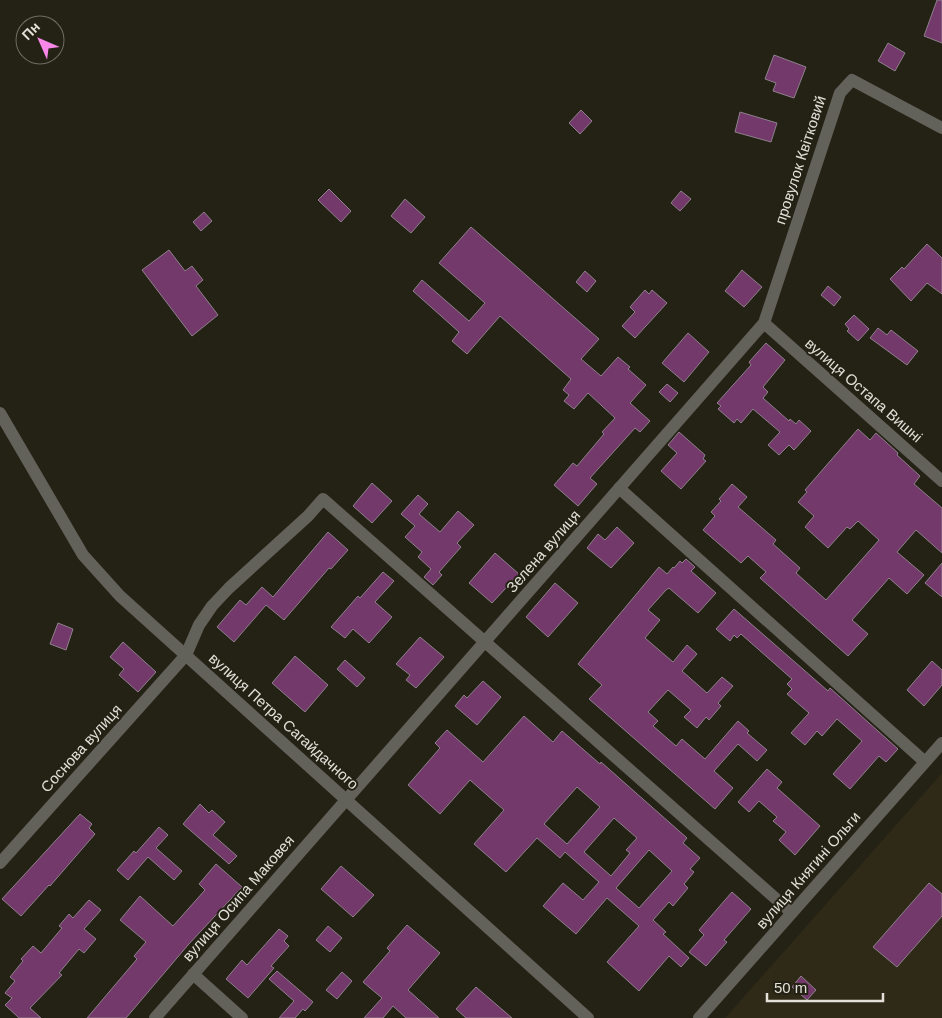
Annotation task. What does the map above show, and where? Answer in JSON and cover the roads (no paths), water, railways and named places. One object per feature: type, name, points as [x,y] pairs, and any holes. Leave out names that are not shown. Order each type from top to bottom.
[{"type":"street","name":"провулок Квітковий","points":[[764,323],[840,93],[852,80],[942,128]]},
{"type":"street","name":"вулиця Остапа Вишні","points":[[764,323],[940,475]]},
{"type":"street","name":"Зелена вулиця","points":[[346,800],[764,323]]},
{"type":"street","name":"вулиця Петра Сагайдачного","points":[[0,413],[83,555],[120,596],[588,1018]]},
{"type":"street","points":[[619,488],[925,762]]},
{"type":"street","name":"Соснова вулиця","points":[[0,863],[186,655],[199,625],[212,606],[295,528],[322,499],[485,642]]},
{"type":"street","points":[[485,642],[792,912]]},
{"type":"street","name":"вулиця Княгині Ольги","points":[[699,1018],[942,743]]},
{"type":"street","name":"вулиця Осипа Маковея","points":[[155,1018],[346,800]]},
{"type":"street","points":[[193,974],[242,1018]]}]
